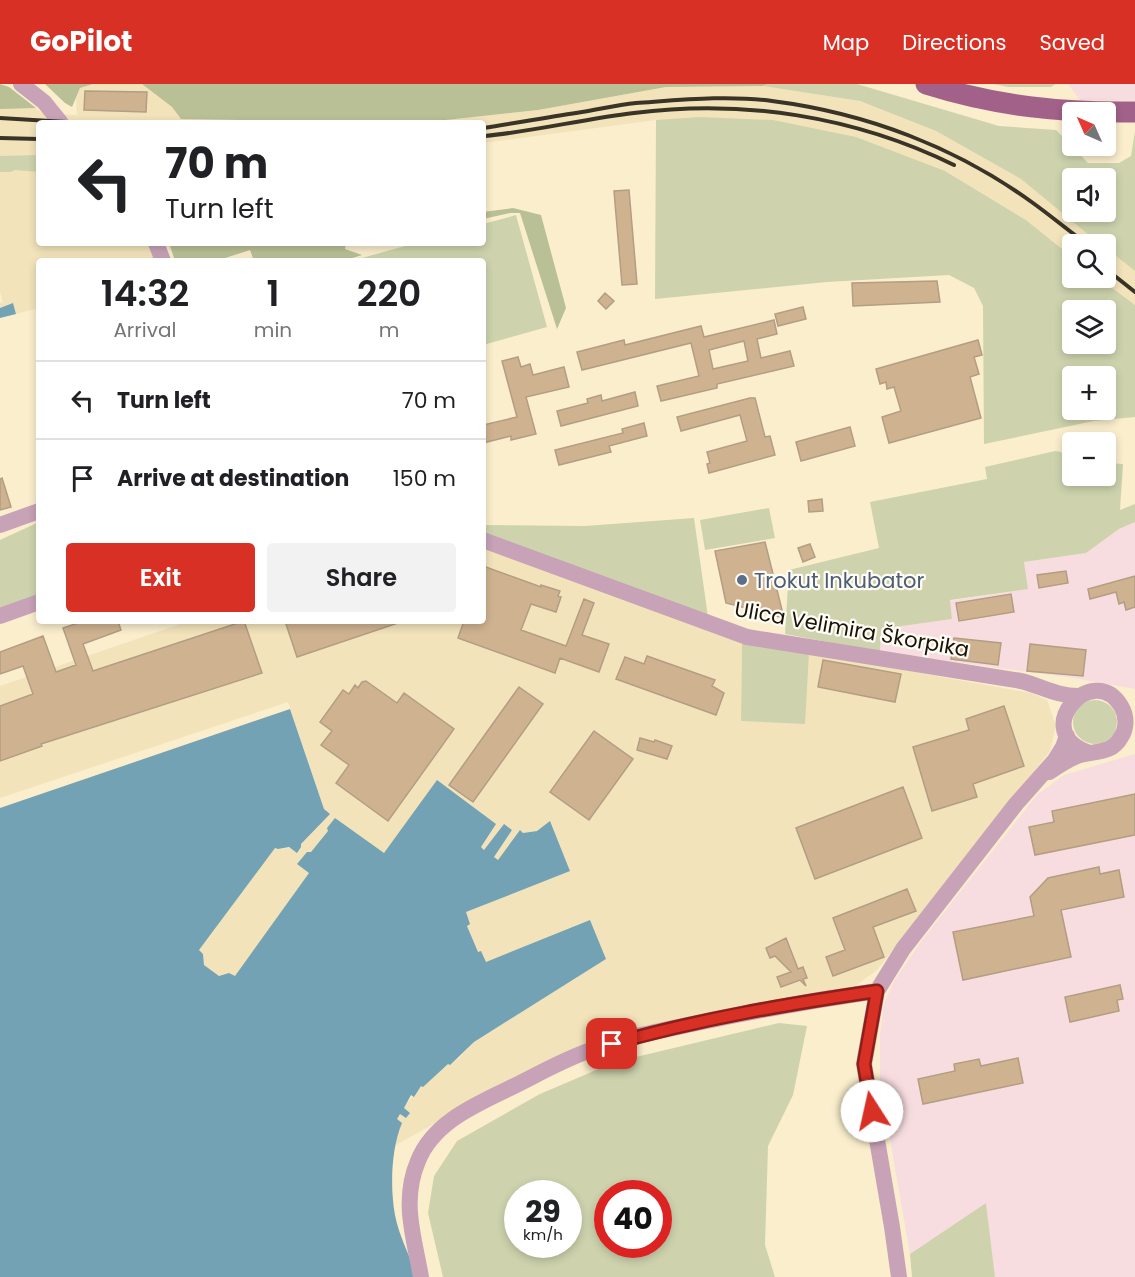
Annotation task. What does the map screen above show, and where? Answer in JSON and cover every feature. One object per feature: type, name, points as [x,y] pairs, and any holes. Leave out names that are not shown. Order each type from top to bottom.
[{"type":"main road","points":[[926,84],[953,93],[1036,109],[1135,112]]},
{"type":"street","points":[[21,84],[44,102],[59,120]]},
{"type":"street","points":[[0,525],[36,512]]},
{"type":"street","name":"Ulica Velimira Škorpika","points":[[486,541],[747,637],[1021,681],[1058,695],[1078,696]]},
{"type":"street","points":[[0,616],[36,603]]},
{"type":"street","points":[[1047,690],[1056,700],[1064,716],[1066,736],[1080,750],[1100,753],[1110,750],[1135,734]]},
{"type":"street","points":[[1064,716],[1072,701],[1078,696],[1088,692],[1108,694],[1130,717],[1118,743]]},
{"type":"street","points":[[898,1277],[892,1227],[864,1064],[877,991],[903,950],[1023,795],[1043,775],[1062,747],[1066,736]]},
{"type":"street","points":[[1043,775],[1072,759],[1090,753]]},
{"type":"street","points":[[422,1277],[408,1207],[411,1180],[418,1159],[442,1125],[479,1103],[590,1050],[657,1031],[877,991]]},
{"type":"shaded area","points":[[0,84],[9,87],[42,113],[77,115],[76,99],[80,88],[93,84],[142,84],[172,107],[181,119],[231,120],[36,120],[36,246],[152,246],[158,258],[36,258],[36,309],[16,314],[13,304],[0,308],[0,303],[3,302],[0,292]]},
{"type":"shaded area","points":[[1068,84],[1135,84],[1135,101],[1080,100]]},
{"type":"shaded area","points":[[763,86],[860,101],[936,131],[1021,179],[1062,212],[1062,222],[1074,222],[1089,234],[1062,234],[1062,249],[1026,220],[945,171],[656,120],[486,143],[486,120],[446,120],[538,110],[666,87]]},
{"type":"shaded area","points":[[1116,256],[1135,271],[1135,305],[1112,288],[1116,288]]},
{"type":"shaded area","points":[[1135,522],[1135,689],[1073,678],[880,652],[881,629],[952,619],[949,601],[1027,589],[1024,562],[1086,553],[1119,529]]},
{"type":"shaded area","points":[[486,548],[742,643],[741,721],[809,653],[1031,693],[1047,700],[1056,726],[1050,751],[877,970],[857,985],[643,1029],[515,1079],[394,1146],[401,1123],[396,1119],[400,1114],[410,1113],[403,1108],[421,1086],[459,1058],[474,1042],[606,959],[590,920],[486,962],[478,953],[467,925],[466,912],[570,870],[550,822],[537,831],[523,833],[520,830],[498,860],[494,857],[512,830],[504,825],[485,851],[481,847],[384,853],[328,831],[311,852],[307,852],[297,864],[309,873],[235,977],[229,973],[219,976],[204,965],[203,954],[199,950],[275,847],[278,849],[301,847],[301,844],[330,814],[324,809],[288,702],[0,798],[0,686],[180,624],[486,624]]},
{"type":"shaded area","points":[[1135,754],[1135,1277],[995,1277],[986,1204],[910,1254],[880,1082],[880,1034],[884,1004],[894,981],[922,940],[1037,795],[1064,775]]},
{"type":"green space","points":[[0,84],[9,87],[36,108],[0,109]]},
{"type":"green space","points":[[45,84],[93,84],[80,88],[72,107]]},
{"type":"green space","points":[[142,84],[767,84],[763,86],[666,87],[538,110],[446,120],[181,119],[172,107]]},
{"type":"green space","points":[[767,84],[857,84],[999,126],[1056,130],[1062,136],[1062,156],[1081,156],[1088,163],[1119,163],[1131,156],[1135,131],[1135,271],[1116,256],[1116,234],[1088,234],[1073,222],[1116,222],[1116,168],[1062,168],[1062,213],[1021,179],[936,131],[860,101],[763,86]]},
{"type":"green space","points":[[993,84],[1056,84],[1051,87],[1008,87]]},
{"type":"green space","points":[[700,117],[773,120],[856,137],[945,171],[1026,220],[1062,249],[1062,288],[1112,288],[1135,305],[1135,417],[1116,419],[1116,366],[1062,366],[1062,420],[1104,420],[984,444],[983,306],[974,288],[949,275],[827,282],[655,299],[656,120]]},
{"type":"green space","points":[[36,155],[36,172],[15,170],[0,172],[0,156]]},
{"type":"green space","points":[[513,208],[541,215],[566,308],[557,329],[520,213],[486,218],[486,212]]},
{"type":"green space","points":[[516,215],[547,327],[486,344],[486,258],[362,258],[405,246],[486,246],[486,223]]},
{"type":"green space","points":[[170,246],[346,246],[345,249],[362,255],[352,258],[253,258],[250,250],[225,258],[174,258]]},
{"type":"green space","points":[[1055,451],[1062,454],[1062,486],[1116,486],[1116,464],[1123,464],[1120,510],[1135,504],[1135,522],[1119,529],[1086,553],[1024,562],[1028,589],[950,600],[952,619],[881,629],[880,652],[785,634],[789,570],[879,548],[870,502],[987,479],[985,467]]},
{"type":"green space","points":[[769,508],[775,538],[705,550],[700,520]]},
{"type":"green space","points":[[694,518],[708,617],[486,537],[486,525],[585,526]]},
{"type":"green space","points":[[36,523],[36,600],[0,612],[0,540]]},
{"type":"green space","points":[[742,643],[809,653],[805,724],[741,721]]},
{"type":"green space","points":[[1095,700],[1104,701],[1111,706],[1116,713],[1116,731],[1111,738],[1104,743],[1095,744],[1086,743],[1079,738],[1074,731],[1073,722],[1074,713],[1079,706],[1086,701]]},
{"type":"green space","points":[[779,1023],[807,1026],[793,1095],[768,1146],[765,1245],[775,1277],[443,1277],[428,1213],[434,1176],[457,1141],[540,1094],[615,1062]]},
{"type":"green space","points":[[986,1203],[995,1277],[912,1277],[910,1254]]},
{"type":"water","points":[[13,303],[16,314],[0,318],[0,308]]},
{"type":"water","points":[[290,709],[324,809],[330,814],[301,844],[297,853],[289,847],[275,848],[199,950],[203,954],[204,965],[219,976],[229,973],[235,976],[309,873],[297,864],[307,852],[311,852],[335,818],[384,853],[437,780],[496,824],[481,847],[484,850],[504,824],[512,830],[494,857],[498,860],[520,830],[523,833],[537,831],[550,821],[570,871],[466,912],[470,924],[467,926],[478,952],[481,951],[486,962],[590,920],[606,959],[474,1042],[450,1065],[448,1064],[423,1087],[421,1086],[414,1097],[411,1095],[404,1108],[410,1113],[406,1118],[400,1114],[397,1119],[402,1123],[392,1169],[392,1193],[399,1231],[418,1277],[0,1277],[0,808]]},
{"type":"building","points":[[85,91],[147,92],[146,112],[84,110]]},
{"type":"building","points":[[629,190],[637,284],[622,285],[614,191]]},
{"type":"building","points":[[937,281],[940,302],[853,306],[852,283]]},
{"type":"building","points":[[605,293],[614,301],[606,309],[598,301]]},
{"type":"building","points":[[803,307],[806,319],[778,326],[775,314]]},
{"type":"building","points":[[774,320],[777,334],[757,339],[761,358],[790,351],[794,366],[717,384],[717,388],[661,401],[657,386],[699,376],[691,343],[582,370],[577,352],[624,340],[625,345],[701,326],[704,337]],"holes":[[[744,341],[748,361],[713,369],[709,350]]]},
{"type":"building","points":[[978,340],[982,355],[974,357],[979,374],[970,377],[981,418],[889,443],[882,417],[901,411],[894,387],[887,389],[886,382],[880,384],[876,369]]},
{"type":"building","points":[[518,357],[521,367],[530,364],[533,375],[564,367],[569,387],[526,397],[536,434],[511,440],[511,436],[486,442],[486,424],[517,417],[502,361]]},
{"type":"building","points":[[635,392],[638,406],[561,426],[557,411],[588,403],[587,399],[601,395],[602,401]]},
{"type":"building","points":[[755,398],[765,437],[770,436],[775,455],[709,473],[707,464],[710,463],[707,452],[747,441],[740,415],[681,431],[677,417]]},
{"type":"building","points":[[644,423],[647,436],[609,446],[611,452],[559,465],[555,450],[623,433],[622,429]]},
{"type":"building","points":[[850,427],[855,446],[801,461],[796,442]]},
{"type":"building","points":[[2,478],[11,507],[0,510],[0,479]]},
{"type":"building","points":[[822,499],[823,511],[809,512],[808,501]]},
{"type":"building","points":[[765,542],[784,618],[726,603],[715,551]]},
{"type":"building","points":[[810,544],[815,557],[803,562],[798,548]]},
{"type":"building","points":[[486,567],[541,587],[541,585],[560,591],[558,596],[561,597],[556,612],[531,604],[521,630],[566,646],[584,599],[594,603],[582,635],[609,644],[599,672],[560,658],[555,673],[458,638],[463,624],[486,624]]},
{"type":"building","points":[[1066,571],[1068,583],[1039,588],[1037,575]]},
{"type":"building","points":[[1135,576],[1135,607],[1126,610],[1124,602],[1119,604],[1116,592],[1090,599],[1088,589]]},
{"type":"building","points":[[1011,594],[1014,612],[959,621],[956,603]]},
{"type":"building","points":[[75,624],[119,624],[121,630],[83,644],[93,671],[235,624],[245,624],[262,673],[41,744],[42,746],[0,761],[0,706],[33,694],[23,666],[0,674],[0,652],[43,636],[56,672],[76,665],[63,628]]},
{"type":"building","points":[[286,624],[395,624],[297,657]]},
{"type":"building","points":[[954,638],[1001,643],[998,665],[951,659]]},
{"type":"building","points":[[1030,644],[1086,650],[1083,676],[1027,671]]},
{"type":"building","points":[[647,656],[715,680],[712,686],[724,693],[716,715],[616,679],[625,657],[644,664]]},
{"type":"building","points":[[823,660],[901,674],[895,702],[818,687]]},
{"type":"building","points":[[366,681],[397,703],[404,693],[454,729],[388,821],[336,783],[349,765],[321,745],[332,731],[320,722],[343,690],[349,694],[355,685],[358,688],[362,682]]},
{"type":"building","points":[[519,687],[543,704],[473,802],[449,785]]},
{"type":"building","points":[[1004,706],[1024,766],[973,784],[977,797],[932,811],[913,747],[969,730],[966,719]]},
{"type":"building","points":[[594,731],[633,759],[589,820],[550,792]]},
{"type":"building","points":[[640,738],[672,746],[667,759],[637,750]]},
{"type":"building","points":[[903,787],[922,838],[815,879],[796,828]]},
{"type":"building","points":[[1135,794],[1135,835],[1035,855],[1029,827],[1054,822],[1052,811]]},
{"type":"building","points":[[1099,867],[1100,874],[1119,870],[1124,897],[1061,910],[1071,957],[963,980],[953,932],[1034,916],[1030,897],[1048,878]]},
{"type":"building","points":[[907,889],[916,911],[873,927],[884,957],[833,976],[826,957],[845,950],[833,918]]},
{"type":"building","points":[[786,938],[798,969],[803,967],[807,978],[803,979],[806,986],[800,980],[781,987],[777,977],[791,972],[775,956],[770,958],[766,948]]},
{"type":"building","points":[[1120,985],[1123,999],[1117,1000],[1119,1011],[1070,1022],[1065,997]]},
{"type":"building","points":[[1018,1058],[1023,1083],[923,1104],[918,1079],[955,1071],[954,1064],[979,1059],[981,1066]]},
{"type":"railway","points":[[486,128],[636,103],[738,98],[807,107],[876,124],[941,149],[1004,183],[1074,234]]},
{"type":"railway","points":[[486,136],[597,118],[675,109],[757,110],[838,123],[916,148],[954,165]]},
{"type":"railway","points":[[0,118],[36,120]]},
{"type":"railway","points":[[0,138],[36,139]]},
{"type":"railway","points":[[1116,277],[1135,292]]},
{"type":"place","name":"Trokut Inkubator","points":[[742,580]]},
{"type":"route","points":[[612,1044],[657,1031],[721,1018],[877,991],[864,1064],[872,1111]]}]
